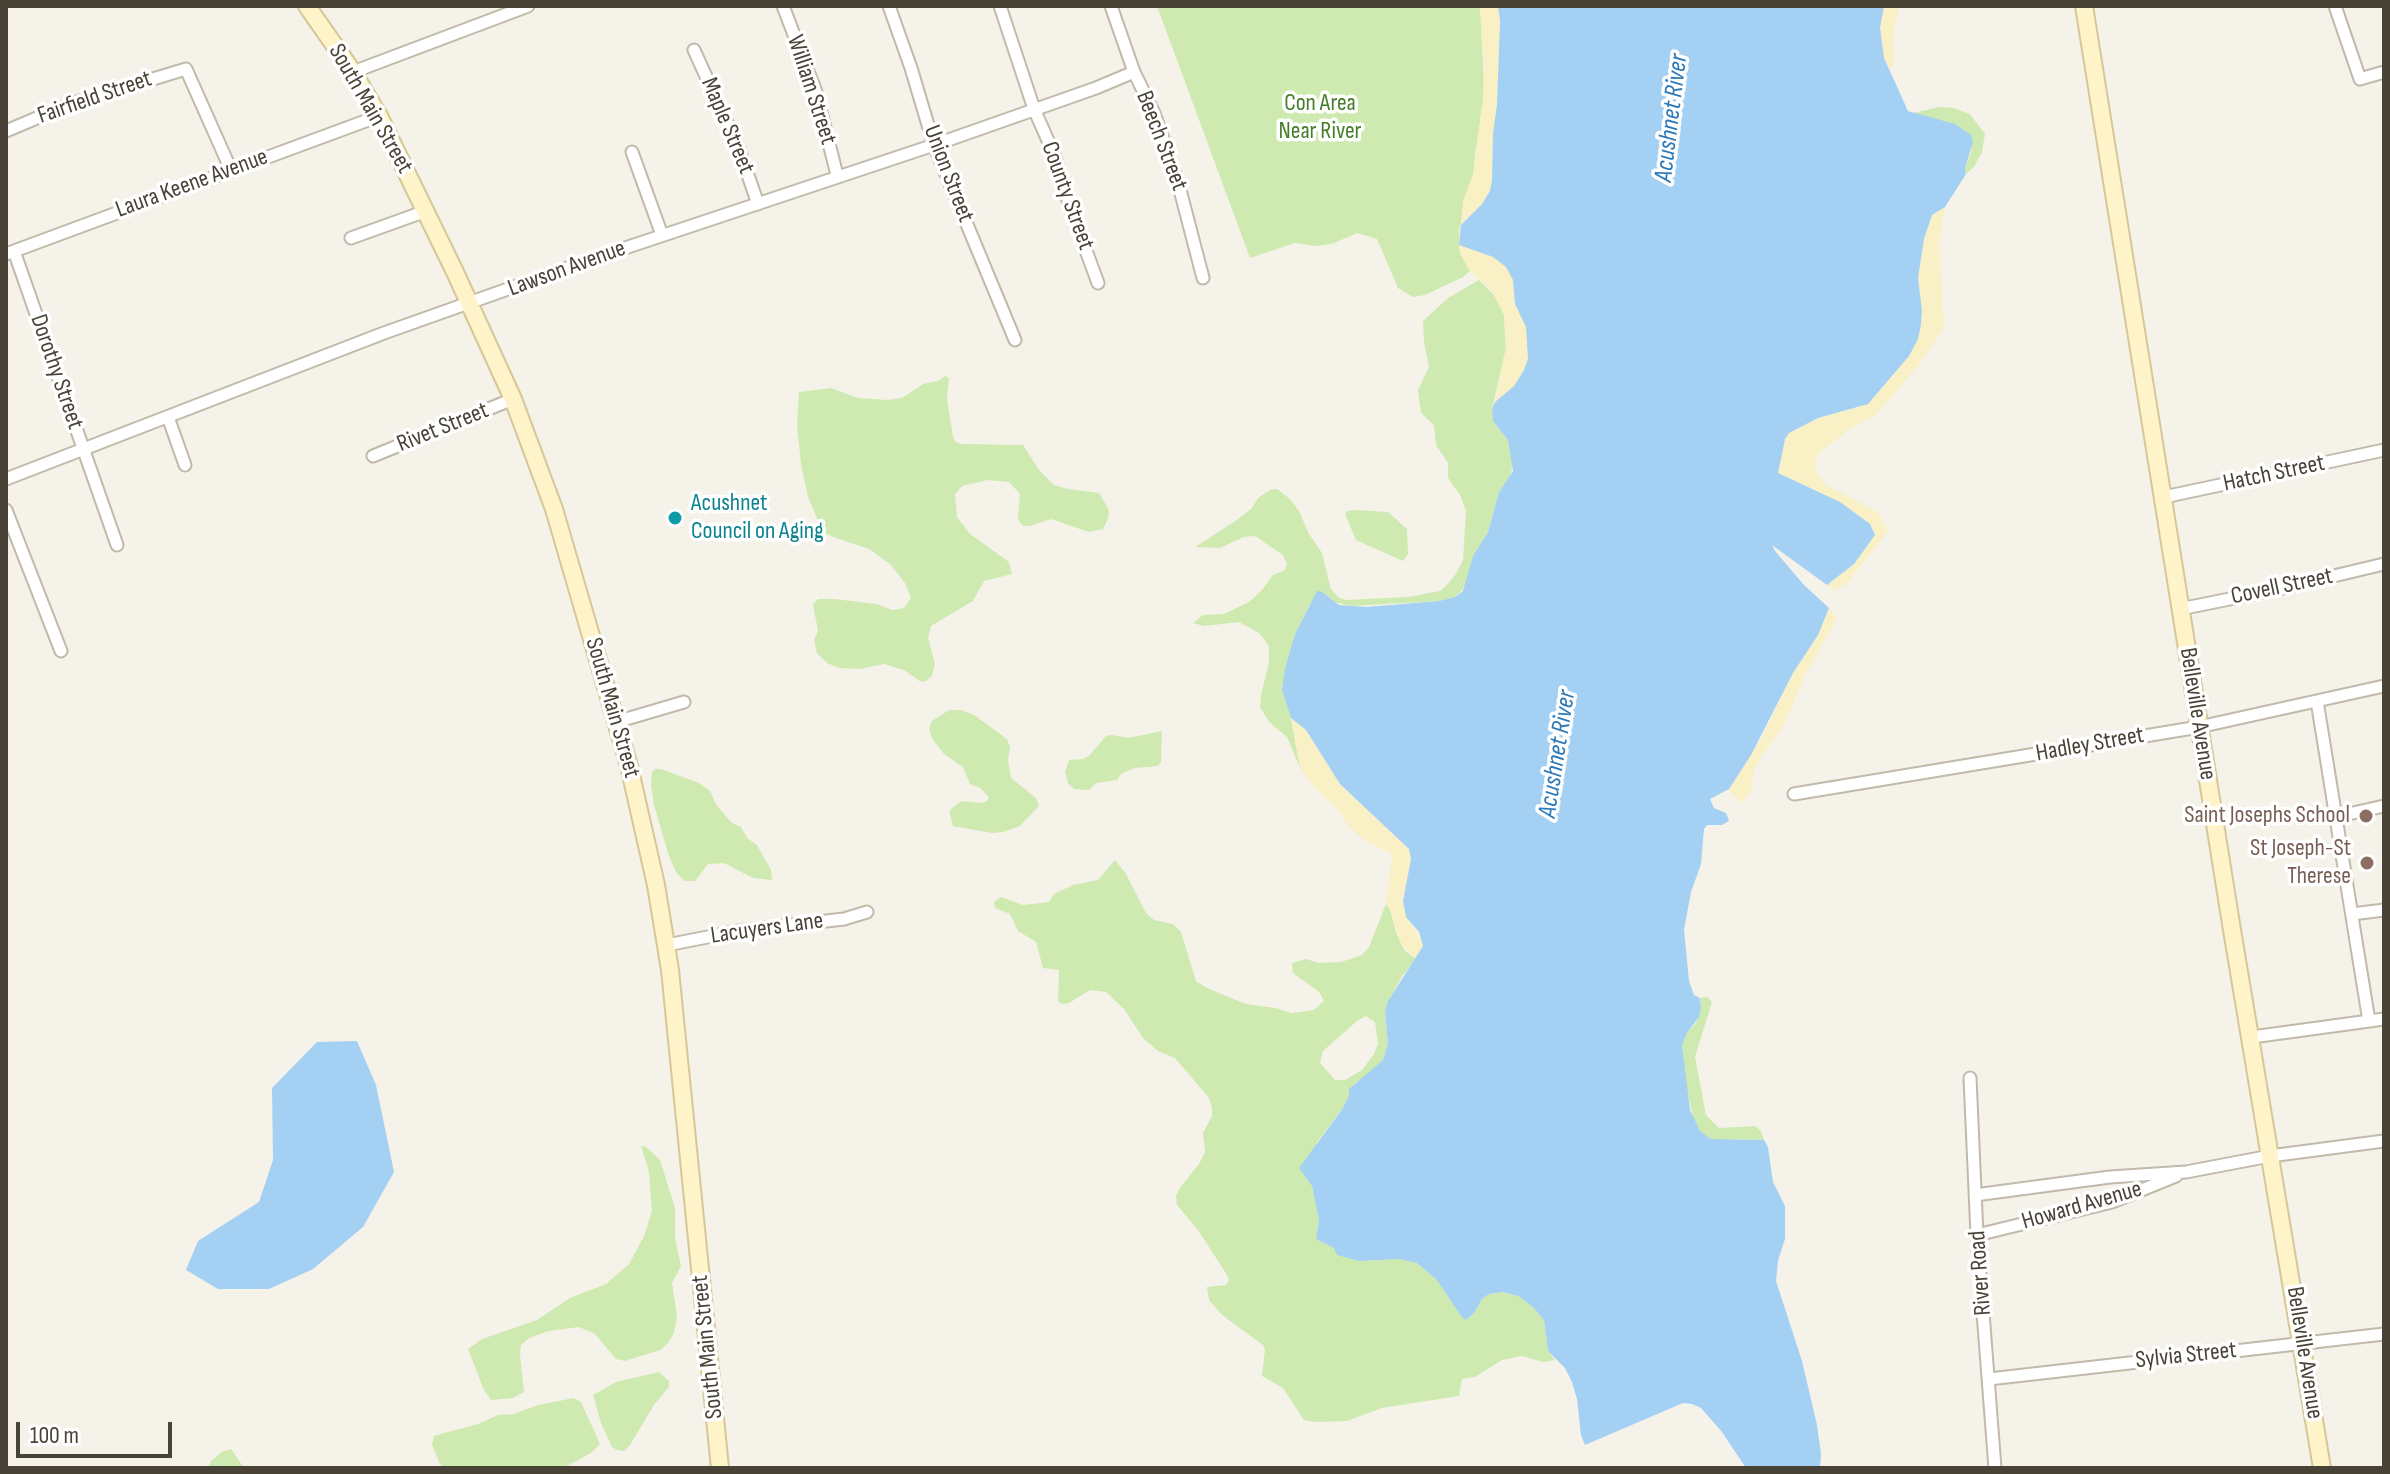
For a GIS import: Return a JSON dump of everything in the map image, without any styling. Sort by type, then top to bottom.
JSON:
[{"type":"main road","name":"South Main Street","points":[[307,6],[379,116],[513,399],[551,498],[616,722],[640,811],[667,945],[720,1468]]},
{"type":"main road","name":"Belleville Avenue","points":[[2084,6],[2322,1468]]},
{"type":"street","points":[[353,72],[528,6]]},
{"type":"street","name":"William Street","points":[[783,6],[816,92],[837,175]]},
{"type":"street","name":"Union Street","points":[[889,6],[934,145],[1015,340]]},
{"type":"street","name":"County Street","points":[[1000,6],[1098,283]]},
{"type":"street","name":"Beech Street","points":[[1111,6],[1134,72],[1154,113],[1179,186],[1203,278]]},
{"type":"street","points":[[2335,6],[2360,79],[2384,72]]},
{"type":"street","name":"Maple Street","points":[[694,50],[739,149],[758,204]]},
{"type":"street","name":"Fairfield Street","points":[[6,131],[70,104],[186,69],[231,170]]},
{"type":"street","name":"Lawson Avenue","points":[[6,479],[384,333],[837,175],[934,145],[1134,72]]},
{"type":"street","name":"Laura Keene Avenue","points":[[10,253],[379,116]]},
{"type":"street","points":[[632,152],[662,235]]},
{"type":"street","points":[[351,238],[426,211]]},
{"type":"street","name":"Dorothy Street","points":[[10,253],[117,545]]},
{"type":"street","name":"Rivet Street","points":[[373,456],[513,399]]},
{"type":"street","points":[[168,417],[185,465]]},
{"type":"street","name":"Hatch Street","points":[[2164,497],[2384,450]]},
{"type":"street","points":[[6,510],[61,651]]},
{"type":"street","name":"Covell Street","points":[[2180,609],[2384,564]]},
{"type":"street","name":"Hadley Street","points":[[1794,794],[2199,727],[2384,686]]},
{"type":"street","points":[[2317,701],[2369,1021]]},
{"type":"street","points":[[616,722],[684,702]]},
{"type":"street","points":[[2335,817],[2384,806]]},
{"type":"street","points":[[2352,914],[2384,910]]},
{"type":"street","name":"Lacuyers Lane","points":[[667,945],[774,925],[844,919],[867,912]]},
{"type":"street","points":[[2252,1037],[2384,1019]]},
{"type":"street","name":"River Road","points":[[1970,1078],[1977,1235],[1995,1468]]},
{"type":"street","name":"Howard Avenue","points":[[1975,1195],[2110,1177],[2186,1172],[2270,1156],[2384,1141]]},
{"type":"street","name":"Howard Avenue","points":[[1977,1235],[2112,1202],[2186,1172]]},
{"type":"street","name":"Sylvia Street","points":[[1989,1379],[2384,1334]]},
{"type":"green space","name":"Con Area Near River","points":[[1157,6],[1480,6],[1485,105],[1475,153],[1474,181],[1471,182],[1459,231],[1460,253],[1470,271],[1425,295],[1413,297],[1398,288],[1377,239],[1357,233],[1332,244],[1315,246],[1295,243],[1250,258]]},
{"type":"green space","points":[[1938,107],[1954,108],[1970,114],[1985,134],[1982,152],[1966,174],[1965,168],[1972,150],[1914,113]]},
{"type":"green space","points":[[1479,280],[1495,296],[1504,315],[1506,348],[1492,409],[1493,421],[1508,440],[1513,459],[1511,475],[1499,492],[1488,532],[1473,556],[1466,586],[1455,597],[1439,601],[1351,606],[1330,601],[1322,592],[1310,604],[1295,634],[1282,689],[1300,768],[1287,737],[1269,722],[1260,707],[1269,662],[1269,647],[1265,640],[1239,622],[1204,626],[1193,623],[1203,615],[1224,614],[1249,602],[1273,575],[1285,570],[1287,564],[1283,555],[1255,536],[1244,537],[1220,548],[1195,547],[1237,520],[1252,508],[1258,498],[1277,489],[1299,511],[1322,553],[1331,589],[1339,598],[1408,597],[1440,591],[1446,586],[1463,560],[1466,511],[1448,478],[1448,463],[1436,445],[1434,425],[1421,413],[1418,390],[1429,367],[1423,321],[1448,298]]},
{"type":"green space","points":[[945,376],[949,378],[947,399],[956,442],[1023,445],[1039,470],[1054,485],[1099,493],[1109,510],[1108,519],[1103,529],[1089,532],[1051,519],[1023,526],[1018,519],[1020,494],[1009,482],[987,480],[962,486],[955,494],[957,517],[970,534],[1009,562],[1012,574],[984,581],[973,601],[931,626],[928,638],[935,664],[932,676],[926,681],[921,682],[904,670],[884,664],[860,669],[839,668],[827,663],[817,653],[814,640],[818,631],[813,604],[818,599],[876,604],[893,610],[904,608],[911,598],[905,583],[890,564],[869,549],[826,534],[821,528],[808,497],[801,464],[797,425],[799,392],[831,388],[858,398],[887,400],[902,398],[923,384]]},
{"type":"green space","points":[[1356,510],[1388,512],[1407,529],[1408,554],[1403,561],[1356,540],[1345,514]]},
{"type":"green space","points":[[949,710],[974,715],[1007,739],[1011,778],[1036,798],[1039,806],[1020,826],[992,833],[953,826],[949,811],[961,801],[981,803],[989,797],[970,784],[963,767],[944,754],[932,738],[929,728],[932,721]]},
{"type":"green space","points":[[1162,731],[1161,762],[1158,766],[1134,768],[1121,774],[1117,780],[1096,783],[1089,790],[1074,789],[1068,783],[1065,772],[1069,760],[1089,756],[1106,736],[1128,738]]},
{"type":"green space","points":[[655,769],[699,783],[710,791],[717,806],[757,845],[771,870],[772,880],[753,878],[724,863],[708,864],[695,881],[684,881],[669,856],[654,805],[651,785]]},
{"type":"green space","points":[[1115,860],[1126,874],[1146,913],[1154,920],[1173,924],[1181,932],[1196,981],[1246,1004],[1292,1013],[1314,1010],[1324,1001],[1319,992],[1293,973],[1292,963],[1306,959],[1319,963],[1341,962],[1362,955],[1369,947],[1386,904],[1405,951],[1416,959],[1402,976],[1385,1011],[1388,1044],[1383,1060],[1355,1083],[1343,1108],[1317,1142],[1306,1175],[1312,1186],[1318,1229],[1334,1248],[1359,1261],[1399,1259],[1417,1263],[1438,1280],[1461,1316],[1474,1313],[1489,1294],[1503,1292],[1518,1296],[1544,1320],[1548,1351],[1555,1360],[1544,1362],[1522,1356],[1502,1360],[1475,1377],[1462,1379],[1459,1396],[1382,1408],[1347,1421],[1304,1420],[1283,1388],[1262,1376],[1265,1349],[1222,1315],[1209,1300],[1207,1287],[1226,1285],[1229,1280],[1198,1230],[1177,1205],[1179,1189],[1205,1152],[1203,1133],[1212,1116],[1209,1098],[1175,1058],[1158,1051],[1143,1038],[1124,1009],[1106,992],[1090,990],[1069,1003],[1058,1001],[1059,970],[1043,968],[1036,942],[1018,931],[1010,914],[995,908],[994,902],[1001,897],[1023,905],[1049,902],[1054,894],[1073,885],[1098,880]],"holes":[[[1366,1016],[1375,1022],[1378,1044],[1374,1054],[1362,1070],[1345,1080],[1335,1080],[1320,1063],[1323,1051],[1357,1021]]]},
{"type":"green space","points":[[1707,997],[1712,1002],[1695,1057],[1706,1115],[1719,1128],[1755,1126],[1764,1140],[1711,1139],[1700,1131],[1694,1121],[1686,1086],[1682,1045],[1696,1023],[1701,1008],[1700,998]]},
{"type":"green space","points":[[641,1146],[660,1160],[675,1208],[675,1238],[681,1266],[672,1283],[677,1316],[674,1333],[660,1350],[625,1361],[616,1359],[595,1334],[579,1327],[549,1331],[529,1338],[521,1345],[520,1355],[524,1392],[513,1398],[491,1400],[468,1349],[482,1339],[537,1320],[570,1298],[606,1284],[629,1264],[644,1236],[652,1211],[649,1172]]},
{"type":"green space","points":[[659,1372],[669,1381],[669,1387],[654,1405],[630,1445],[624,1451],[617,1450],[612,1447],[601,1423],[593,1395],[616,1382]]},
{"type":"green space","points":[[574,1398],[581,1402],[600,1444],[591,1453],[563,1468],[445,1468],[432,1445],[434,1436],[498,1415],[514,1414],[538,1405]]},
{"type":"green space","points":[[231,1449],[244,1468],[208,1468],[211,1461]]},
{"type":"sand","points":[[1480,6],[1498,6],[1500,21],[1492,180],[1482,204],[1461,225],[1463,201],[1473,174],[1483,97]]},
{"type":"sand","points":[[1884,6],[1896,6],[1898,13],[1893,37],[1894,65],[1891,69],[1884,58],[1880,28]]},
{"type":"sand","points":[[1945,207],[1939,241],[1944,328],[1921,362],[1876,415],[1850,429],[1817,455],[1815,469],[1825,484],[1879,513],[1888,532],[1847,583],[1834,591],[1827,585],[1843,573],[1870,524],[1840,502],[1778,473],[1779,457],[1788,433],[1818,418],[1859,407],[1874,398],[1909,355],[1921,324],[1918,278],[1924,239],[1932,215]]},
{"type":"sand","points":[[1459,245],[1493,257],[1506,267],[1513,280],[1515,304],[1526,327],[1528,359],[1524,370],[1514,386],[1495,402],[1506,348],[1504,315],[1491,290],[1470,271]]},
{"type":"sand","points":[[1829,608],[1837,618],[1804,677],[1784,725],[1753,773],[1752,790],[1741,803],[1729,789],[1762,737],[1793,673],[1818,635]]},
{"type":"sand","points":[[1291,718],[1306,730],[1340,784],[1409,849],[1411,859],[1403,901],[1406,917],[1422,940],[1423,946],[1416,959],[1401,944],[1386,904],[1392,860],[1390,853],[1366,841],[1348,826],[1341,813],[1300,768]]},
{"type":"water","name":"Acushnet River","points":[[1498,6],[1884,6],[1880,28],[1884,58],[1908,111],[1955,124],[1971,135],[1973,142],[1966,174],[1945,207],[1932,215],[1924,239],[1918,278],[1921,324],[1918,339],[1909,356],[1868,404],[1818,418],[1789,433],[1785,439],[1778,473],[1840,502],[1870,524],[1875,535],[1854,564],[1827,585],[1772,545],[1804,585],[1829,608],[1818,635],[1793,673],[1751,755],[1729,789],[1710,799],[1714,808],[1726,813],[1729,821],[1722,825],[1707,825],[1704,829],[1701,864],[1691,892],[1684,930],[1689,981],[1694,995],[1700,998],[1701,1008],[1682,1045],[1690,1110],[1700,1131],[1711,1139],[1764,1140],[1768,1147],[1773,1182],[1785,1206],[1785,1239],[1778,1260],[1776,1281],[1802,1361],[1817,1425],[1820,1468],[1746,1468],[1701,1408],[1683,1403],[1585,1445],[1572,1382],[1565,1368],[1548,1351],[1544,1320],[1533,1307],[1518,1296],[1503,1292],[1489,1294],[1466,1320],[1437,1280],[1417,1263],[1399,1259],[1359,1261],[1337,1255],[1334,1248],[1316,1239],[1319,1221],[1312,1186],[1299,1168],[1343,1108],[1349,1089],[1383,1060],[1388,1044],[1385,1011],[1388,1001],[1423,946],[1419,932],[1406,917],[1403,901],[1411,859],[1409,849],[1340,784],[1306,730],[1291,718],[1282,690],[1285,669],[1295,634],[1317,591],[1339,605],[1366,607],[1439,601],[1455,597],[1463,591],[1473,556],[1488,532],[1499,492],[1513,471],[1508,440],[1493,421],[1492,409],[1495,402],[1514,386],[1524,370],[1528,359],[1526,327],[1515,304],[1513,280],[1506,267],[1493,257],[1459,245],[1461,225],[1482,204],[1492,180],[1500,21]]},
{"type":"water","points":[[357,1041],[376,1085],[394,1172],[363,1227],[313,1269],[269,1289],[218,1289],[186,1270],[198,1241],[259,1202],[273,1160],[272,1088],[317,1042]]},
{"type":"place","name":"Acushnet Council on Aging","points":[[675,518]]},
{"type":"place","name":"Saint Josephs School","points":[[2366,816]]},
{"type":"place","name":"St Joseph-St Therese","points":[[2367,863]]}]
